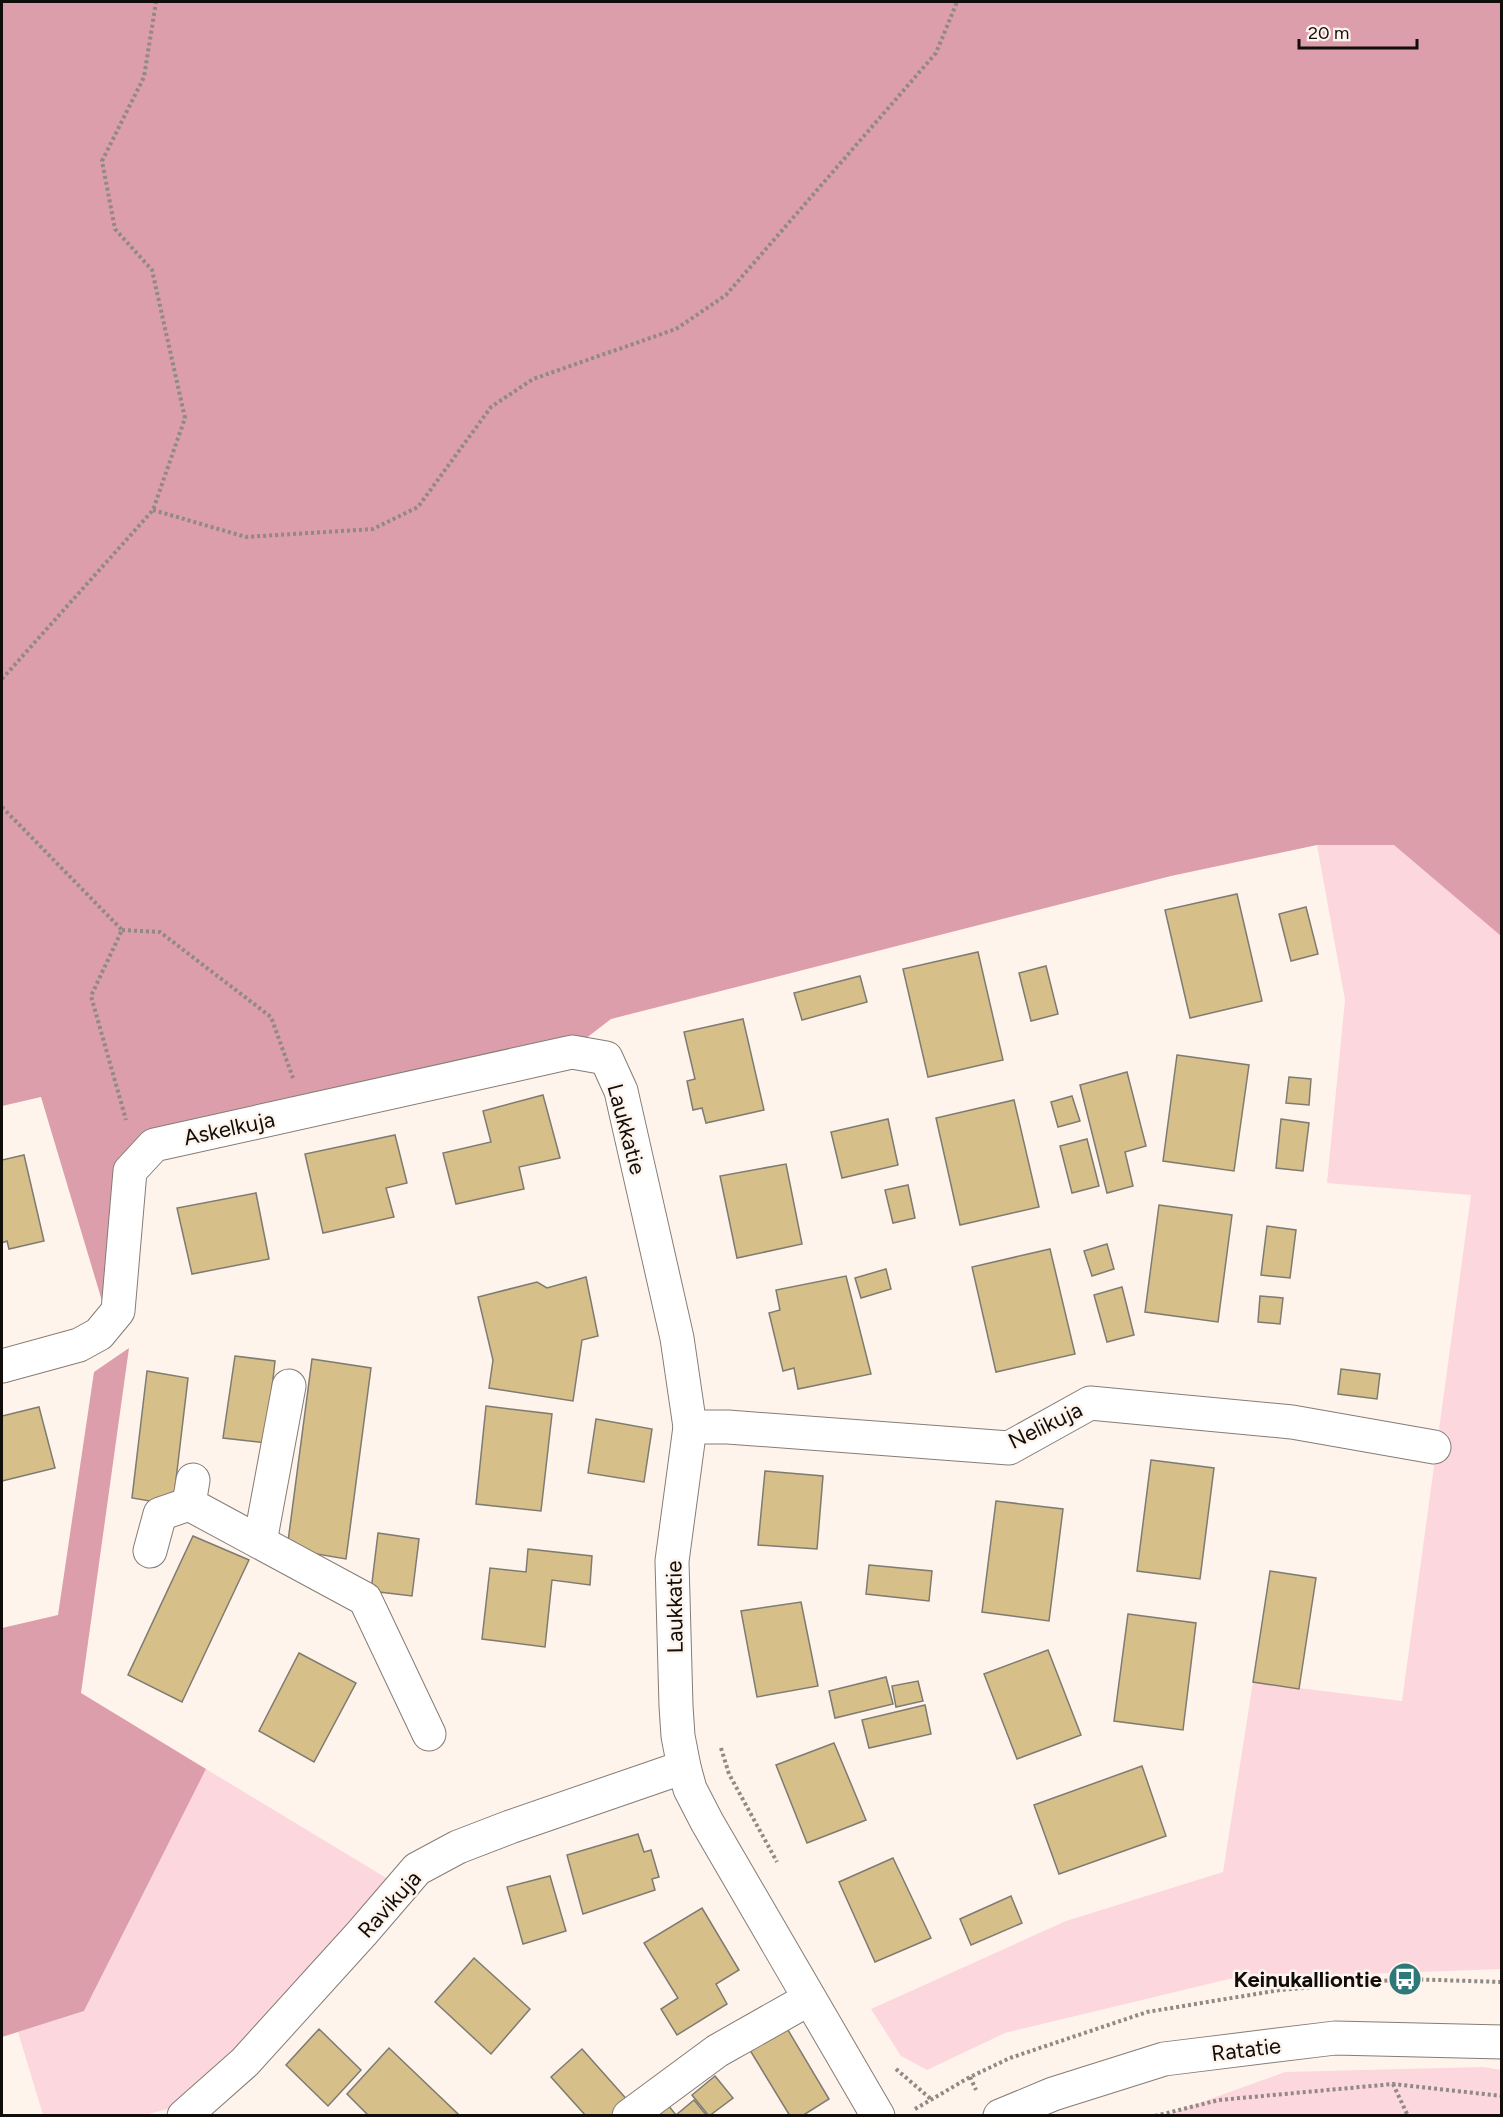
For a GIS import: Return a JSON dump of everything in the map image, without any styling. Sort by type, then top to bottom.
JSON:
[{"type":"street","name":"Askelkuja","points":[[2,1366],[79,1345],[99,1334],[118,1311],[130,1171],[154,1145],[572,1052],[606,1058]]},
{"type":"street","name":"Laukkatie","points":[[606,1058],[621,1091],[677,1338],[690,1427],[672,1561],[675,1706],[684,1767],[690,1789],[703,1814],[878,2115]]},
{"type":"street","points":[[260,1542],[289,1386]]},
{"type":"street","name":"Nelikuja","points":[[690,1427],[728,1427],[1010,1448],[1090,1403],[1292,1422],[1434,1447]]},
{"type":"street","points":[[150,1551],[160,1514],[191,1492],[260,1542],[366,1599],[429,1734]]},
{"type":"street","name":"Ravikuja","points":[[184,2115],[245,2062],[417,1869],[458,1848],[510,1827],[684,1767]]},
{"type":"street","points":[[629,2115],[717,2050],[809,1999]]},
{"type":"street","name":"Ratatie","points":[[999,2115],[1053,2094],[1164,2059],[1335,2038],[1502,2042]]},
{"type":"path","points":[[2,679],[153,510],[185,417],[152,270],[115,229],[102,161],[144,77],[156,2]]},
{"type":"path","points":[[153,510],[246,537],[373,529],[418,507],[491,407],[533,379],[676,329],[726,295],[936,53],[957,2]]},
{"type":"path","points":[[2,807],[122,930],[160,932],[271,1017],[305,1111]]},
{"type":"path","points":[[122,930],[91,996],[138,1163]]},
{"type":"path","points":[[719,1744],[729,1773],[779,1867]]},
{"type":"path","points":[[891,2065],[932,2100]]},
{"type":"path","points":[[1155,2115],[1219,2100],[1393,2084],[1502,2096]]},
{"type":"path","points":[[1393,2084],[1408,2115]]},
{"type":"shaded area","points":[[2,2],[1501,2],[1501,936],[1394,845],[1317,845],[1171,876],[611,1019],[572,1049],[131,1148],[118,1296],[102,1301],[41,1097],[2,1106]]},
{"type":"shaded area","points":[[1317,845],[1394,845],[1501,936],[1501,1969],[1229,1979],[1005,2033],[927,2070],[901,2056],[871,2009],[1066,1921],[1223,1872],[1253,1682],[1402,1701],[1471,1195],[1327,1183],[1345,1000]]},
{"type":"shaded area","points":[[129,1348],[81,1693],[206,1769],[84,2011],[2,2037],[2,1628],[58,1615],[94,1372]]},
{"type":"shaded area","points":[[206,1769],[388,1879],[236,2053],[171,2108],[141,2116],[43,2115],[18,2032],[84,2011]]},
{"type":"shaded area","points":[[1483,2067],[1501,2070],[1501,2115],[1166,2115],[1285,2072]]},
{"type":"building","points":[[1237,894],[1262,1001],[1190,1018],[1165,910]]},
{"type":"building","points":[[1306,907],[1318,954],[1291,961],[1279,914]]},
{"type":"building","points":[[978,952],[1003,1060],[928,1077],[903,969]]},
{"type":"building","points":[[1046,966],[1058,1014],[1031,1021],[1019,973]]},
{"type":"building","points":[[860,976],[867,1002],[802,1020],[794,993]]},
{"type":"building","points":[[743,1019],[764,1110],[706,1123],[702,1108],[693,1110],[687,1081],[695,1079],[684,1032]]},
{"type":"building","points":[[1177,1055],[1249,1065],[1234,1171],[1163,1161]]},
{"type":"building","points":[[1127,1072],[1146,1146],[1125,1152],[1133,1186],[1107,1193],[1080,1085]]},
{"type":"building","points":[[1289,1077],[1311,1079],[1309,1105],[1286,1103]]},
{"type":"building","points":[[543,1095],[560,1158],[519,1167],[524,1189],[456,1204],[443,1153],[491,1142],[483,1111]]},
{"type":"building","points":[[1072,1096],[1080,1121],[1058,1127],[1051,1102]]},
{"type":"building","points":[[1014,1100],[1039,1207],[960,1225],[936,1118]]},
{"type":"building","points":[[888,1119],[898,1165],[842,1178],[831,1132]]},
{"type":"building","points":[[1281,1119],[1309,1123],[1303,1171],[1276,1168]]},
{"type":"building","points":[[395,1135],[407,1183],[386,1188],[394,1217],[323,1233],[305,1154]]},
{"type":"building","points":[[1087,1139],[1099,1186],[1072,1193],[1060,1146]]},
{"type":"building","points":[[24,1155],[44,1241],[9,1249],[7,1241],[2,1243],[2,1160]]},
{"type":"building","points":[[786,1164],[802,1244],[737,1258],[720,1176]]},
{"type":"building","points":[[908,1185],[915,1218],[893,1223],[885,1190]]},
{"type":"building","points":[[256,1193],[269,1259],[192,1274],[177,1208]]},
{"type":"building","points":[[1159,1205],[1232,1215],[1218,1322],[1145,1312]]},
{"type":"building","points":[[1267,1226],[1296,1230],[1290,1278],[1261,1275]]},
{"type":"building","points":[[1107,1244],[1114,1269],[1092,1276],[1084,1251]]},
{"type":"building","points":[[1050,1249],[1075,1354],[996,1372],[972,1267]]},
{"type":"building","points":[[886,1269],[891,1289],[861,1298],[855,1278]]},
{"type":"building","points":[[846,1276],[871,1374],[798,1389],[794,1368],[783,1371],[769,1313],[780,1310],[776,1290]]},
{"type":"building","points":[[586,1277],[598,1336],[582,1340],[573,1401],[489,1388],[493,1360],[478,1297],[537,1282],[547,1288]]},
{"type":"building","points":[[1122,1287],[1134,1335],[1107,1342],[1094,1295]]},
{"type":"building","points":[[1260,1296],[1283,1298],[1280,1324],[1258,1322]]},
{"type":"building","points":[[235,1356],[275,1361],[266,1443],[223,1438]]},
{"type":"building","points":[[312,1359],[371,1368],[346,1559],[287,1549]]},
{"type":"building","points":[[1341,1369],[1380,1374],[1377,1399],[1338,1394]]},
{"type":"building","points":[[147,1371],[188,1378],[173,1505],[132,1498]]},
{"type":"building","points":[[486,1406],[552,1414],[541,1511],[476,1504]]},
{"type":"building","points":[[39,1407],[55,1468],[2,1481],[2,1416]]},
{"type":"building","points":[[596,1419],[652,1429],[644,1482],[588,1473]]},
{"type":"building","points":[[1151,1460],[1214,1468],[1200,1579],[1137,1571]]},
{"type":"building","points":[[765,1471],[823,1476],[817,1549],[758,1545]]},
{"type":"building","points":[[996,1501],[1063,1509],[1049,1621],[982,1612]]},
{"type":"building","points":[[378,1533],[419,1539],[412,1596],[371,1591]]},
{"type":"building","points":[[193,1536],[249,1560],[182,1702],[128,1675]]},
{"type":"building","points":[[528,1549],[592,1556],[590,1585],[552,1580],[545,1647],[482,1639],[490,1568],[526,1572]]},
{"type":"building","points":[[869,1565],[932,1571],[929,1601],[866,1594]]},
{"type":"building","points":[[1270,1571],[1316,1578],[1299,1689],[1253,1682]]},
{"type":"building","points":[[801,1602],[818,1686],[757,1697],[741,1611]]},
{"type":"building","points":[[1128,1614],[1196,1623],[1183,1730],[1114,1721]]},
{"type":"building","points":[[1048,1650],[1081,1735],[1017,1759],[984,1674]]},
{"type":"building","points":[[299,1653],[356,1683],[314,1762],[259,1731]]},
{"type":"building","points":[[886,1677],[893,1704],[835,1718],[829,1691]]},
{"type":"building","points":[[918,1681],[923,1701],[896,1707],[892,1686]]},
{"type":"building","points":[[925,1705],[931,1734],[869,1748],[862,1720]]},
{"type":"building","points":[[834,1743],[866,1820],[807,1843],[776,1765]]},
{"type":"building","points":[[1142,1766],[1166,1836],[1059,1874],[1034,1805]]},
{"type":"building","points":[[638,1834],[644,1852],[651,1850],[659,1877],[652,1879],[655,1890],[583,1914],[567,1855]]},
{"type":"building","points":[[893,1858],[931,1938],[875,1962],[839,1882]]},
{"type":"building","points":[[550,1876],[566,1931],[523,1944],[507,1887]]},
{"type":"building","points":[[1011,1896],[1022,1923],[971,1945],[960,1919]]},
{"type":"building","points":[[702,1908],[739,1970],[716,1984],[727,2004],[677,2035],[661,2009],[678,1998],[644,1943]]},
{"type":"building","points":[[474,1958],[530,2009],[491,2054],[435,2002]]},
{"type":"building","points":[[782,2020],[829,2099],[802,2116],[790,2116],[745,2042]]},
{"type":"building","points":[[319,2029],[361,2070],[328,2106],[286,2065]]},
{"type":"building","points":[[389,2048],[458,2114],[457,2116],[369,2116],[347,2094]]},
{"type":"building","points":[[582,2049],[630,2103],[617,2116],[586,2116],[551,2077]]},
{"type":"building","points":[[715,2076],[733,2098],[709,2116],[692,2095]]},
{"type":"building","points":[[694,2100],[707,2116],[655,2116],[668,2105],[676,2115]]},
{"type":"place","name":"Keinukalliontie","points":[[1405,1979]]}]
